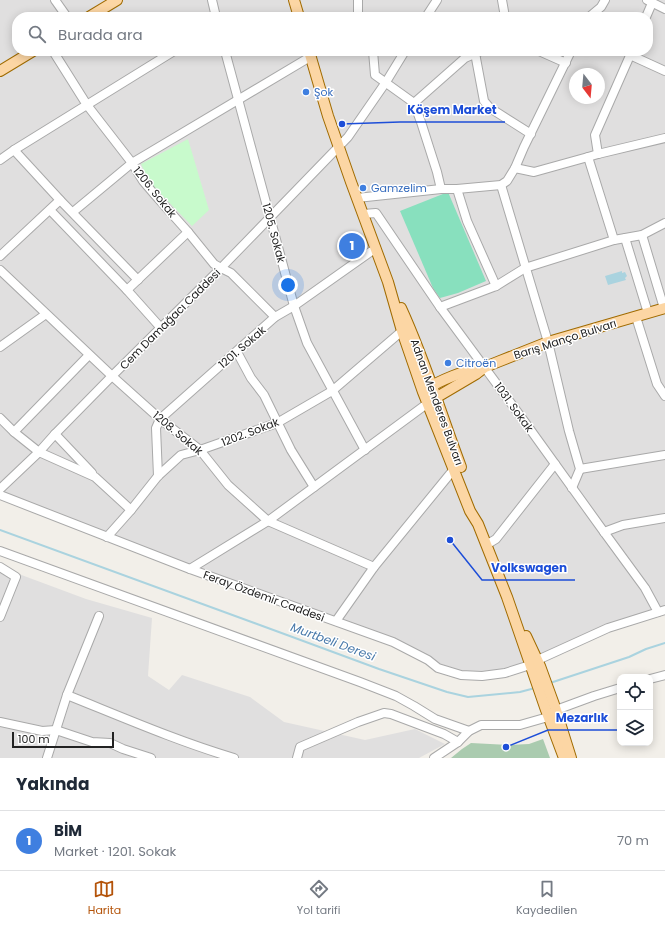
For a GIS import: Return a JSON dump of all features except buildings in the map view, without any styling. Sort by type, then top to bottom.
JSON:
[{"type":"main road","points":[[97,12],[117,0]]},
{"type":"main road","points":[[294,0],[298,12]]},
{"type":"main road","points":[[0,71],[25,56]]},
{"type":"main road","name":"Adnan Menderes Bulvarı","points":[[311,56],[338,148],[388,282],[402,331],[424,392],[432,400],[476,509],[478,524]]},
{"type":"main road","name":"Adnan Menderes Bulvarı","points":[[388,282],[410,327],[432,385],[432,400],[454,469],[470,511],[478,524],[506,597],[535,665],[551,711],[564,758]]},
{"type":"main road","name":"Barış Manço Bulvarı","points":[[432,400],[485,367],[548,342],[664,308]]},
{"type":"main road","points":[[424,392],[432,385],[473,369],[485,367]]},
{"type":"main road","name":"Adnan Menderes Bulvarı","points":[[551,711],[571,758]]},
{"type":"street","points":[[55,0],[63,12]]},
{"type":"street","points":[[212,0],[215,12]]},
{"type":"street","points":[[358,0],[358,12]]},
{"type":"street","points":[[429,12],[437,0]]},
{"type":"street","points":[[502,0],[504,12]]},
{"type":"street","points":[[595,12],[601,7],[605,0]]},
{"type":"street","points":[[647,12],[650,1],[665,9]]},
{"type":"street","name":"1206. Sokak","points":[[55,56],[87,105],[132,163],[143,181],[214,264],[231,273],[275,317]]},
{"type":"street","points":[[2,156],[166,56]]},
{"type":"street","name":"1205. Sokak","points":[[225,56],[239,100],[294,306],[307,343],[365,450]]},
{"type":"street","points":[[73,212],[132,163],[239,100],[307,56]]},
{"type":"street","points":[[373,56],[376,75],[414,103],[433,158],[441,189]]},
{"type":"street","name":"Cem Damağacı Caddesi","points":[[0,489],[39,452],[112,376],[221,268],[338,148],[348,137],[402,56]]},
{"type":"street","points":[[414,103],[465,58],[469,56]]},
{"type":"street","points":[[478,56],[484,101],[490,108],[531,134]]},
{"type":"street","points":[[551,56],[566,62]]},
{"type":"street","points":[[357,198],[441,189],[501,185],[507,180],[515,168],[569,56]]},
{"type":"street","points":[[598,154],[595,135],[630,56]]},
{"type":"street","points":[[637,56],[665,71]]},
{"type":"street","points":[[515,168],[534,172],[598,154],[665,138]]},
{"type":"street","points":[[14,150],[60,200],[138,280]]},
{"type":"street","points":[[588,157],[614,240]]},
{"type":"street","points":[[501,185],[548,342],[568,430],[580,469],[572,488]]},
{"type":"street","points":[[457,189],[468,221],[496,286]]},
{"type":"street","points":[[0,256],[60,200]]},
{"type":"street","points":[[50,210],[127,290],[161,328]]},
{"type":"street","name":"1031. Sokak","points":[[363,214],[376,213],[440,307],[662,611]]},
{"type":"street","points":[[440,307],[496,286],[525,268],[614,240],[642,235],[665,223]]},
{"type":"street","points":[[127,290],[188,232]]},
{"type":"street","points":[[642,235],[664,308]]},
{"type":"street","points":[[625,238],[648,313]]},
{"type":"street","name":"1201. Sokak","points":[[160,418],[275,317],[294,306],[376,248]]},
{"type":"street","name":"1208. Sokak","points":[[0,270],[112,376],[160,418],[200,450],[228,484],[268,521],[374,567]]},
{"type":"street","points":[[0,347],[46,314]]},
{"type":"street","points":[[636,317],[665,396]]},
{"type":"street","name":"1202. Sokak","points":[[107,537],[158,476],[181,455],[200,450],[277,423],[332,391],[402,331]]},
{"type":"street","points":[[236,352],[251,378],[264,395],[291,450],[314,487]]},
{"type":"street","points":[[14,432],[89,355]]},
{"type":"street","points":[[190,569],[268,521],[432,400]]},
{"type":"street","points":[[0,418],[14,432],[39,452],[95,476]]},
{"type":"street","points":[[158,476],[156,428],[160,418]]},
{"type":"street","points":[[55,434],[95,476],[131,510]]},
{"type":"street","points":[[580,469],[665,455]]},
{"type":"street","points":[[486,545],[496,539],[555,464]]},
{"type":"street","points":[[336,621],[374,567],[454,469]]},
{"type":"street","name":"Feray Özdemir Caddesi","points":[[0,496],[190,569],[394,642],[428,660],[438,668],[461,675],[482,676],[505,673],[535,665],[608,628],[662,611]]},
{"type":"street","points":[[604,532],[623,525],[665,518]]},
{"type":"street","points":[[0,551],[360,682],[396,696],[435,719],[469,731]]},
{"type":"street","points":[[0,567],[16,577],[0,617]]},
{"type":"street","points":[[47,758],[67,695],[99,616]]},
{"type":"street","points":[[653,678],[665,675]]},
{"type":"street","points":[[434,758],[458,742],[469,731],[481,726],[520,726],[551,711],[617,689]]},
{"type":"street","points":[[67,695],[158,731],[234,758]]},
{"type":"street","points":[[297,758],[300,747],[358,722],[384,713],[392,714],[444,734],[458,742]]},
{"type":"street","points":[[0,722],[42,731],[56,730],[92,742],[110,743],[151,758]]},
{"type":"shaded area","points":[[0,0],[665,0],[665,610],[608,628],[519,664],[503,669],[461,675],[393,642],[0,495]]},
{"type":"shaded area","points":[[0,567],[86,599],[152,618],[148,676],[169,690],[182,675],[250,697],[284,722],[365,740],[415,729],[445,744],[419,758],[0,758]]},
{"type":"green space","points":[[188,139],[209,210],[192,226],[150,183],[141,164]]},
{"type":"green space","points":[[448,192],[486,281],[458,293],[440,298],[433,288],[400,211]]},
{"type":"green space","points":[[543,739],[550,758],[451,758],[471,743],[509,745],[529,744]]},
{"type":"water","points":[[622,271],[622,273],[625,272],[627,276],[625,278],[626,280],[608,285],[605,276]]},
{"type":"waterway","name":"Murtbeli Deresi","points":[[0,530],[379,669],[447,692],[468,697],[520,692],[535,688]]},
{"type":"waterway","name":"Murtbeli Deresi","points":[[550,683],[629,657],[646,649],[665,643]]},
{"type":"place","name":"Şok","points":[[306,92]]},
{"type":"place","name":"Köşem Market","points":[[342,124]]},
{"type":"place","name":"Gamzelim","points":[[363,188]]},
{"type":"place","name":"BİM","points":[[352,246]]},
{"type":"place","name":"Citroën","points":[[448,363]]},
{"type":"place","name":"Volkswagen","points":[[450,540]]},
{"type":"place","name":"Mezarlık","points":[[506,747]]}]
